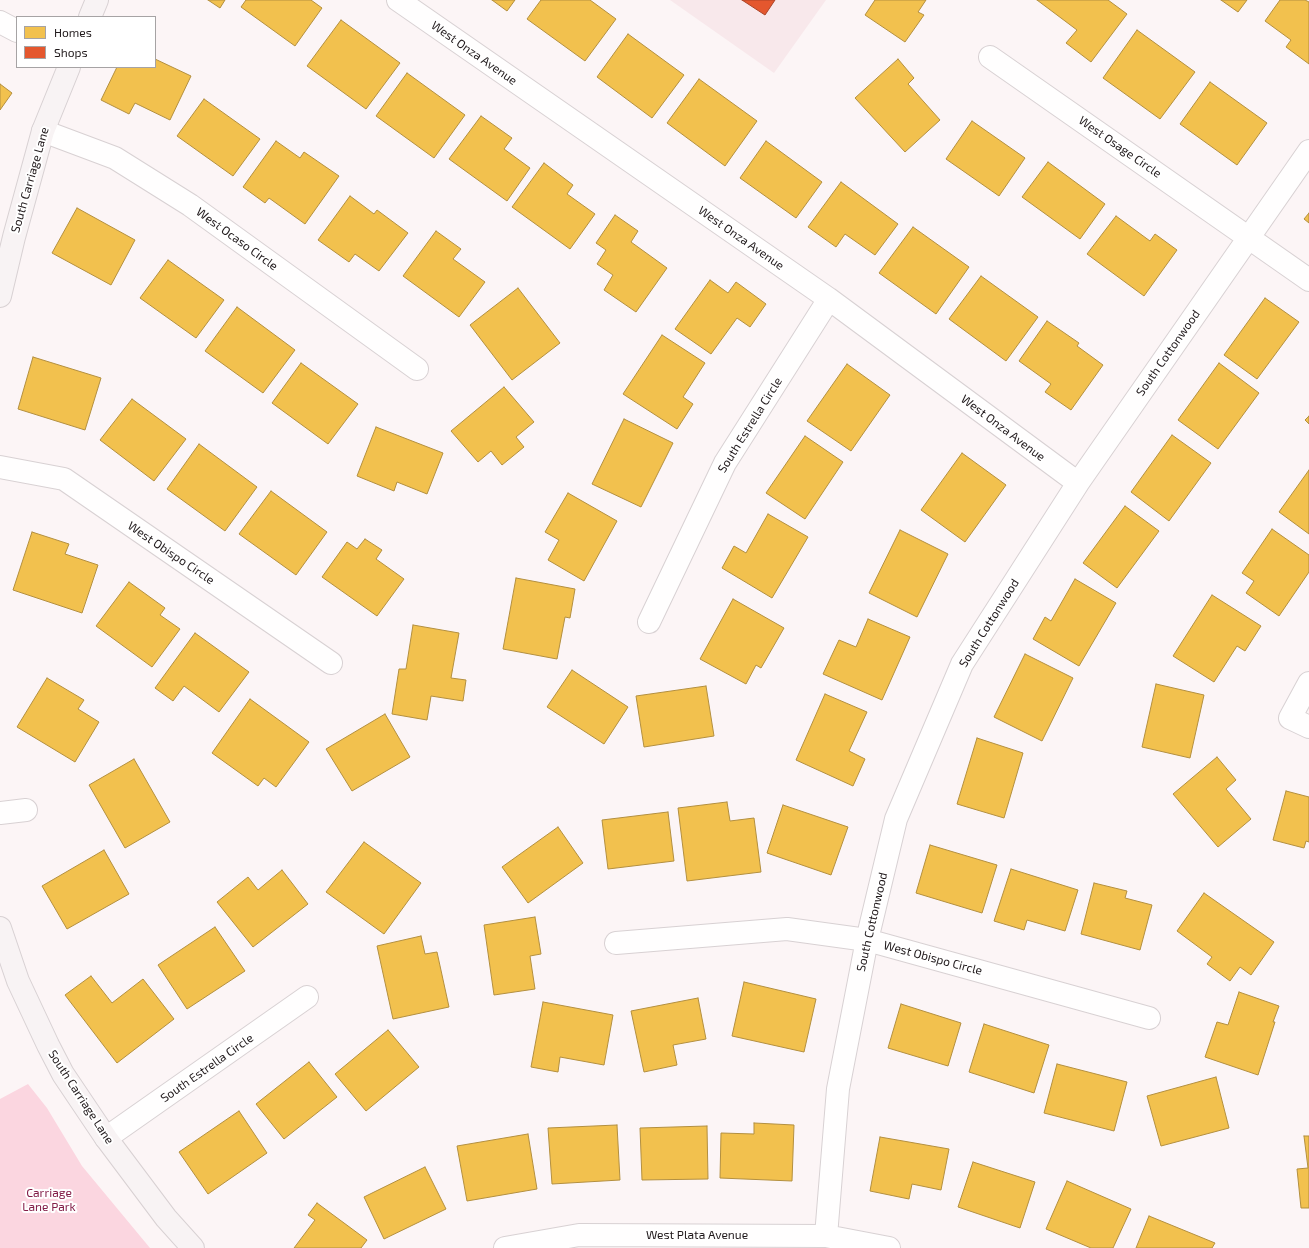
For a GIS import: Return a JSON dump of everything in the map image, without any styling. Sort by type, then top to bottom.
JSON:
[{"type":"street","points":[[90,16],[97,0]]},
{"type":"street","name":"West Onza Avenue","points":[[398,0],[829,299],[1078,483]]},
{"type":"street","points":[[0,22],[16,30]]},
{"type":"street","name":"West Osage Circle","points":[[990,57],[1309,280]]},
{"type":"street","name":"South Carriage Lane","points":[[0,296],[14,237],[44,131],[69,68]]},
{"type":"street","name":"West Ocaso Circle","points":[[44,131],[115,158],[190,205],[417,370]]},
{"type":"street","name":"South Cottonwood","points":[[826,1236],[838,1089],[867,940],[896,819],[962,664],[1078,483],[1309,151]]},
{"type":"street","name":"South Estrella Circle","points":[[649,622],[725,462],[829,299]]},
{"type":"street","name":"West Obispo Circle","points":[[0,467],[64,479],[331,663]]},
{"type":"street","points":[[1309,683],[1290,718],[1309,727]]},
{"type":"street","points":[[0,813],[26,810]]},
{"type":"street","name":"West Obispo Circle","points":[[616,943],[787,929],[867,940],[1149,1018]]},
{"type":"street","name":"South Carriage Lane","points":[[2,940],[18,981],[63,1074],[106,1138],[166,1218],[193,1248]]},
{"type":"street","name":"South Estrella Circle","points":[[106,1138],[307,997]]},
{"type":"street","name":"West Plata Avenue","points":[[504,1248],[579,1235],[826,1236],[889,1248]]},
{"type":"shaded area","points":[[670,0],[826,0],[774,73]]},
{"type":"green space","name":"Carriage Lane Park","points":[[28,1084],[47,1108],[82,1166],[150,1248],[0,1248],[0,1099]]},
{"type":"building: Homes","points":[[208,0],[225,0],[220,8]]},
{"type":"building: Homes","points":[[246,0],[311,0],[322,8],[295,46],[241,7]]},
{"type":"building: Homes","points":[[492,0],[515,0],[507,11]]},
{"type":"building: Homes","points":[[541,0],[590,0],[616,19],[585,61],[527,19]]},
{"type":"building: Homes","points":[[875,0],[926,0],[918,12],[924,15],[905,42],[865,15]]},
{"type":"building: Homes","points":[[1037,0],[1108,0],[1127,14],[1091,62],[1066,43],[1077,30]]},
{"type":"building: Homes","points":[[1221,0],[1247,0],[1238,12]]},
{"type":"building: Homes","points":[[1280,0],[1305,0],[1309,2],[1309,64],[1286,47],[1291,40],[1265,21]]},
{"type":"building: Homes","points":[[341,20],[400,63],[366,109],[307,66]]},
{"type":"building: Homes","points":[[1137,30],[1195,72],[1160,119],[1103,78]]},
{"type":"building: Homes","points":[[628,34],[684,75],[652,118],[597,77]]},
{"type":"building: Homes","points":[[156,59],[191,76],[170,120],[135,103],[129,114],[101,100],[117,68],[156,68]]},
{"type":"building: Homes","points":[[898,59],[914,78],[908,84],[940,120],[905,152],[855,98]]},
{"type":"building: Homes","points":[[407,73],[465,115],[434,158],[376,116]]},
{"type":"building: Homes","points":[[699,79],[757,121],[725,166],[667,123]]},
{"type":"building: Homes","points":[[1210,82],[1267,123],[1237,165],[1180,124]]},
{"type":"building: Homes","points":[[0,84],[12,93],[0,110]]},
{"type":"building: Homes","points":[[204,99],[260,139],[233,176],[177,136]]},
{"type":"building: Homes","points":[[481,116],[512,138],[504,149],[530,168],[507,201],[449,159]]},
{"type":"building: Homes","points":[[972,121],[1025,158],[999,196],[946,159]]},
{"type":"building: Homes","points":[[276,141],[300,158],[304,152],[339,176],[305,224],[269,198],[265,203],[243,187]]},
{"type":"building: Homes","points":[[766,141],[822,182],[796,218],[740,178]]},
{"type":"building: Homes","points":[[1048,162],[1105,204],[1080,239],[1022,197]]},
{"type":"building: Homes","points":[[544,163],[573,185],[567,194],[595,214],[570,249],[512,207]]},
{"type":"building: Homes","points":[[841,182],[898,224],[875,255],[845,234],[836,247],[808,227]]},
{"type":"building: Homes","points":[[350,196],[374,214],[377,210],[408,233],[379,271],[355,254],[349,262],[318,240]]},
{"type":"building: Homes","points":[[77,208],[135,240],[111,285],[52,253]]},
{"type":"building: Homes","points":[[1309,213],[1309,223],[1304,219]]},
{"type":"building: Homes","points":[[615,215],[638,231],[631,242],[667,268],[636,312],[604,290],[613,275],[597,264],[606,250],[596,243]]},
{"type":"building: Homes","points":[[1116,216],[1150,241],[1155,234],[1177,250],[1144,296],[1087,254]]},
{"type":"building: Homes","points":[[913,227],[969,267],[936,314],[879,273]]},
{"type":"building: Homes","points":[[436,231],[461,249],[453,259],[485,282],[459,317],[403,276]]},
{"type":"building: Homes","points":[[168,260],[224,300],[196,338],[140,298]]},
{"type":"building: Homes","points":[[981,276],[1038,317],[1006,361],[949,319]]},
{"type":"building: Homes","points":[[710,280],[728,293],[736,282],[766,304],[750,327],[737,318],[711,354],[675,329]]},
{"type":"building: Homes","points":[[518,288],[560,343],[512,380],[470,325]]},
{"type":"building: Homes","points":[[1265,298],[1299,322],[1257,379],[1224,355]]},
{"type":"building: Homes","points":[[237,307],[295,350],[263,393],[205,351]]},
{"type":"building: Homes","points":[[1047,321],[1079,343],[1077,346],[1103,365],[1071,410],[1045,392],[1051,384],[1019,361]]},
{"type":"building: Homes","points":[[662,335],[705,363],[683,397],[693,404],[677,429],[623,394]]},
{"type":"building: Homes","points":[[33,357],[101,378],[85,430],[18,409]]},
{"type":"building: Homes","points":[[301,363],[358,404],[328,444],[272,403]]},
{"type":"building: Homes","points":[[1219,363],[1259,393],[1218,449],[1178,420]]},
{"type":"building: Homes","points":[[847,364],[890,395],[851,451],[807,421]]},
{"type":"building: Homes","points":[[504,387],[534,422],[516,437],[524,447],[502,465],[491,451],[478,462],[451,431]]},
{"type":"building: Homes","points":[[132,399],[186,439],[154,481],[100,440]]},
{"type":"building: Homes","points":[[1309,416],[1309,424],[1305,420]]},
{"type":"building: Homes","points":[[624,419],[673,443],[641,507],[592,484]]},
{"type":"building: Homes","points":[[376,427],[443,453],[427,494],[397,482],[394,491],[357,476]]},
{"type":"building: Homes","points":[[1172,435],[1211,463],[1169,521],[1131,492]]},
{"type":"building: Homes","points":[[805,436],[843,462],[805,519],[766,493]]},
{"type":"building: Homes","points":[[199,444],[257,487],[225,531],[167,489]]},
{"type":"building: Homes","points":[[962,453],[1006,485],[965,542],[921,510]]},
{"type":"building: Homes","points":[[1309,470],[1309,534],[1279,512]]},
{"type":"building: Homes","points":[[271,491],[327,532],[296,575],[239,534]]},
{"type":"building: Homes","points":[[568,493],[617,521],[584,581],[548,560],[559,540],[545,532]]},
{"type":"building: Homes","points":[[1125,506],[1159,531],[1117,588],[1083,563]]},
{"type":"building: Homes","points":[[768,514],[808,537],[772,598],[722,568],[734,546],[746,553]]},
{"type":"building: Homes","points":[[1272,529],[1309,555],[1309,572],[1279,616],[1246,593],[1254,581],[1242,573]]},
{"type":"building: Homes","points":[[900,530],[948,554],[917,617],[869,593]]},
{"type":"building: Homes","points":[[32,532],[69,544],[65,554],[98,565],[82,613],[13,590]]},
{"type":"building: Homes","points":[[365,539],[382,550],[376,559],[404,579],[377,616],[322,577],[347,542],[357,549]]},
{"type":"building: Homes","points":[[516,578],[575,589],[570,618],[565,617],[557,659],[503,649]]},
{"type":"building: Homes","points":[[1075,579],[1116,603],[1079,666],[1033,639],[1045,617],[1051,621]]},
{"type":"building: Homes","points":[[129,582],[165,608],[160,615],[180,629],[152,667],[96,626]]},
{"type":"building: Homes","points":[[1212,595],[1261,626],[1245,651],[1237,646],[1214,682],[1173,656]]},
{"type":"building: Homes","points":[[733,599],[784,628],[761,668],[756,665],[746,684],[700,659]]},
{"type":"building: Homes","points":[[868,619],[910,637],[882,700],[823,674],[839,640],[856,647]]},
{"type":"building: Homes","points":[[413,625],[459,633],[451,678],[466,680],[463,701],[431,696],[427,720],[392,714],[399,669],[406,669]]},
{"type":"building: Homes","points":[[195,633],[249,672],[219,712],[184,686],[173,701],[155,688]]},
{"type":"building: Homes","points":[[1025,654],[1073,678],[1042,741],[994,717]]},
{"type":"building: Homes","points":[[572,670],[628,707],[604,744],[547,707]]},
{"type":"building: Homes","points":[[47,678],[84,700],[78,709],[99,722],[75,762],[17,727]]},
{"type":"building: Homes","points":[[1156,684],[1204,695],[1190,758],[1142,747]]},
{"type":"building: Homes","points":[[706,686],[714,736],[644,747],[636,696]]},
{"type":"building: Homes","points":[[825,694],[867,712],[849,751],[865,759],[853,786],[796,760]]},
{"type":"building: Homes","points":[[250,699],[309,742],[276,787],[264,778],[258,786],[212,753]]},
{"type":"building: Homes","points":[[385,714],[410,757],[352,791],[326,749]]},
{"type":"building: Homes","points":[[977,738],[1023,753],[1004,818],[957,804]]},
{"type":"building: Homes","points":[[1217,757],[1236,780],[1226,789],[1251,819],[1218,847],[1173,794]]},
{"type":"building: Homes","points":[[134,759],[170,822],[125,848],[89,785]]},
{"type":"building: Homes","points":[[1286,791],[1309,797],[1309,842],[1306,841],[1304,848],[1273,840]]},
{"type":"building: Homes","points":[[727,802],[730,821],[754,818],[761,872],[687,881],[678,808]]},
{"type":"building: Homes","points":[[783,805],[848,827],[831,875],[767,853]]},
{"type":"building: Homes","points":[[668,812],[674,861],[608,869],[602,820]]},
{"type":"building: Homes","points":[[558,827],[583,863],[528,903],[502,867]]},
{"type":"building: Homes","points":[[364,842],[421,883],[384,934],[326,892]]},
{"type":"building: Homes","points":[[930,845],[997,865],[982,913],[916,893]]},
{"type":"building: Homes","points":[[104,850],[129,894],[67,929],[42,886]]},
{"type":"building: Homes","points":[[1011,869],[1078,890],[1065,931],[1027,920],[1024,930],[994,921]]},
{"type":"building: Homes","points":[[282,870],[308,904],[253,947],[217,902],[248,877],[258,890]]},
{"type":"building: Homes","points":[[1094,883],[1127,891],[1125,898],[1152,905],[1140,950],[1081,934]]},
{"type":"building: Homes","points":[[1204,893],[1274,942],[1251,975],[1240,967],[1230,981],[1207,964],[1212,957],[1177,931]]},
{"type":"building: Homes","points":[[535,917],[541,954],[530,956],[535,989],[494,995],[484,925]]},
{"type":"building: Homes","points":[[215,927],[245,971],[187,1009],[158,965]]},
{"type":"building: Homes","points":[[421,936],[425,954],[437,952],[449,1007],[393,1019],[377,946]]},
{"type":"building: Homes","points":[[91,976],[112,1003],[143,979],[174,1019],[117,1063],[65,995]]},
{"type":"building: Homes","points":[[744,982],[816,999],[804,1052],[732,1036]]},
{"type":"building: Homes","points":[[1239,992],[1279,1006],[1258,1075],[1205,1057],[1217,1022],[1228,1025]]},
{"type":"building: Homes","points":[[698,998],[706,1039],[673,1045],[677,1065],[644,1072],[631,1011]]},
{"type":"building: Homes","points":[[543,1002],[613,1015],[604,1065],[560,1057],[558,1072],[531,1067]]},
{"type":"building: Homes","points":[[901,1004],[961,1023],[948,1066],[888,1048]]},
{"type":"building: Homes","points":[[984,1024],[1049,1045],[1034,1093],[969,1072]]},
{"type":"building: Homes","points":[[388,1030],[419,1067],[366,1111],[335,1074]]},
{"type":"building: Homes","points":[[309,1062],[337,1097],[284,1139],[256,1104]]},
{"type":"building: Homes","points":[[1057,1064],[1127,1082],[1114,1131],[1044,1113]]},
{"type":"building: Homes","points":[[1216,1077],[1229,1128],[1161,1146],[1147,1096]]},
{"type":"building: Homes","points":[[239,1111],[267,1153],[208,1194],[179,1152]]},
{"type":"building: Homes","points":[[754,1123],[794,1125],[792,1181],[720,1178],[721,1133],[754,1134]]},
{"type":"building: Homes","points":[[617,1125],[620,1180],[552,1184],[548,1128]]},
{"type":"building: Homes","points":[[707,1126],[708,1179],[642,1180],[640,1128]]},
{"type":"building: Homes","points":[[528,1134],[537,1189],[467,1201],[457,1146]]},
{"type":"building: Homes","points":[[1304,1136],[1309,1136],[1309,1208],[1301,1208],[1297,1169],[1308,1168]]},
{"type":"building: Homes","points":[[880,1137],[949,1149],[941,1190],[912,1184],[909,1199],[870,1191]]},
{"type":"building: Homes","points":[[973,1162],[1035,1182],[1020,1228],[958,1207]]},
{"type":"building: Homes","points":[[425,1167],[446,1209],[384,1239],[364,1197]]},
{"type":"building: Homes","points":[[1067,1181],[1131,1209],[1113,1248],[1091,1248],[1046,1229]]},
{"type":"building: Homes","points":[[317,1203],[367,1240],[361,1248],[294,1248],[315,1220],[308,1215]]},
{"type":"building: Homes","points":[[1149,1216],[1215,1243],[1212,1248],[1136,1248]]},
{"type":"building: Shops","points":[[742,0],[775,0],[765,15]]}]
